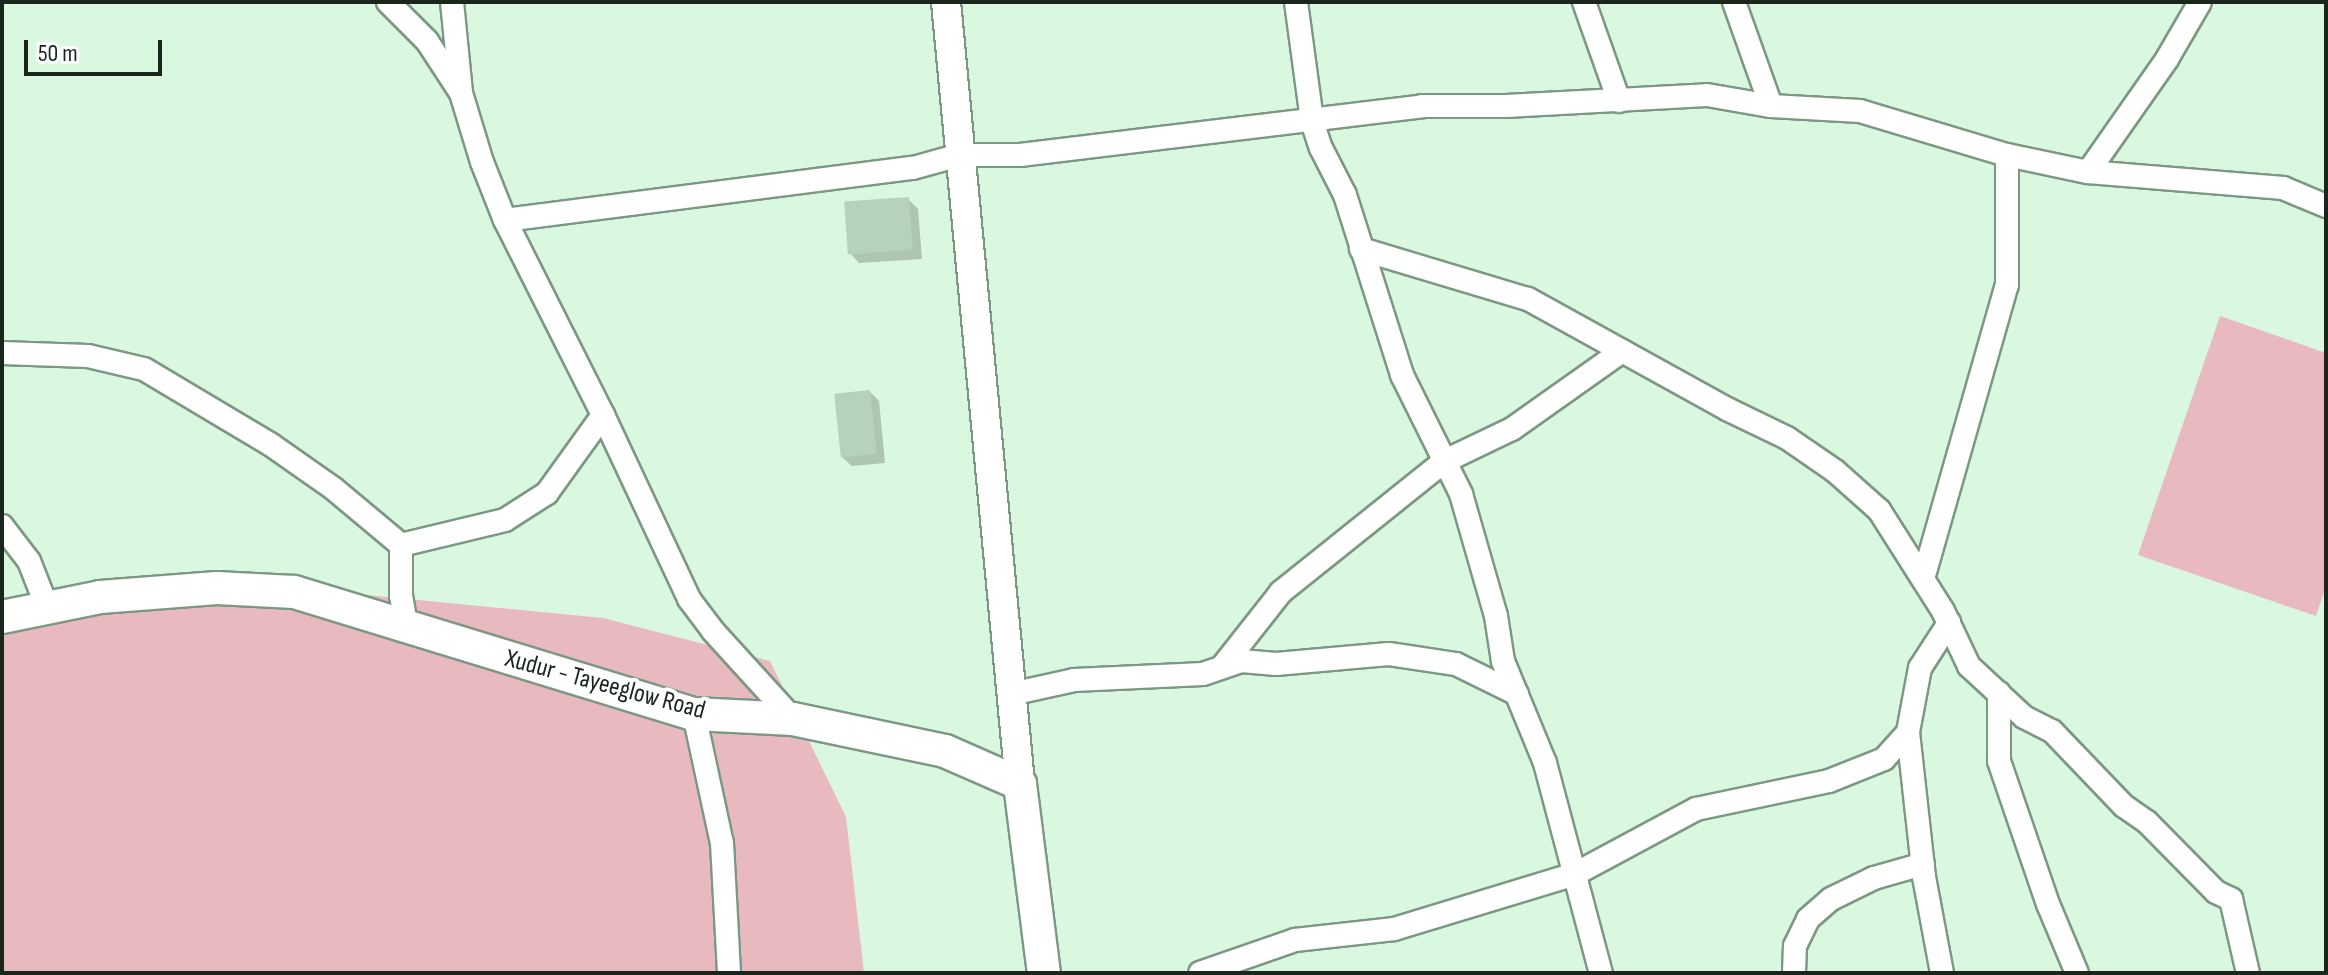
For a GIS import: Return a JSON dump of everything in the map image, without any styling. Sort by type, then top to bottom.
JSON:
[{"type":"main road","name":"Xudur - Tayeeglow Road","points":[[2,617],[100,597],[217,588],[294,592],[694,714],[793,719],[945,751],[1020,784]]},
{"type":"main road","points":[[1020,784],[1044,973]]},
{"type":"street","points":[[388,2],[427,41],[461,93]]},
{"type":"street","points":[[452,2],[461,93],[482,162],[505,220],[603,415],[689,599],[713,631],[793,719]]},
{"type":"street","points":[[946,2],[1020,784]]},
{"type":"street","points":[[1296,2],[1312,121],[1321,148],[1345,195],[1361,249],[1386,314],[1402,375],[1461,494],[1496,616],[1503,661],[1545,763],[1601,973]]},
{"type":"street","points":[[1584,2],[1619,101]]},
{"type":"street","points":[[1734,2],[1771,106]]},
{"type":"street","points":[[2088,172],[2167,59],[2200,2]]},
{"type":"street","points":[[505,220],[913,168],[960,155],[1020,155],[1422,106],[1619,101],[1707,95],[1771,106],[1860,111],[2007,155],[2088,172],[2283,188],[2326,206]]},
{"type":"street","points":[[1923,579],[2007,285],[2007,155]]},
{"type":"street","points":[[1361,249],[1528,299],[1787,438],[1835,471],[1879,510],[1949,623],[1969,666],[2024,717],[2052,731],[2124,806],[2147,822],[2216,892],[2231,899],[2248,973]]},
{"type":"street","points":[[1222,668],[1281,592],[1443,462],[1512,429],[1622,351]]},
{"type":"street","points":[[2,353],[88,356],[144,369],[270,444],[334,489],[401,545]]},
{"type":"street","points":[[401,545],[505,520],[547,493],[603,415]]},
{"type":"street","points":[[2,526],[29,561],[47,607]]},
{"type":"street","points":[[401,545],[401,596],[406,624]]},
{"type":"street","points":[[1942,973],[1923,864],[1908,732],[1920,668],[1949,623]]},
{"type":"street","points":[[1011,694],[1074,680],[1203,674],[1241,661],[1276,664],[1389,654],[1456,664],[1517,694]]},
{"type":"street","points":[[1999,693],[1999,761],[2048,904],[2077,973]]},
{"type":"street","points":[[694,714],[722,843],[729,973]]},
{"type":"street","points":[[1200,973],[1295,940],[1394,929],[1575,874],[1696,809],[1829,781],[1884,759],[1908,732]]},
{"type":"street","points":[[1794,973],[1795,946],[1808,919],[1831,899],[1874,878],[1923,864]]},
{"type":"shaded area","points":[[2220,316],[2326,353],[2326,586],[2316,616],[2138,555]]},
{"type":"shaded area","points":[[265,585],[603,618],[770,661],[846,817],[864,973],[2,973],[2,633]]},
{"type":"building","points":[[909,197],[913,250],[848,254],[844,202]]},
{"type":"building","points":[[870,390],[877,454],[841,457],[834,394]]}]
